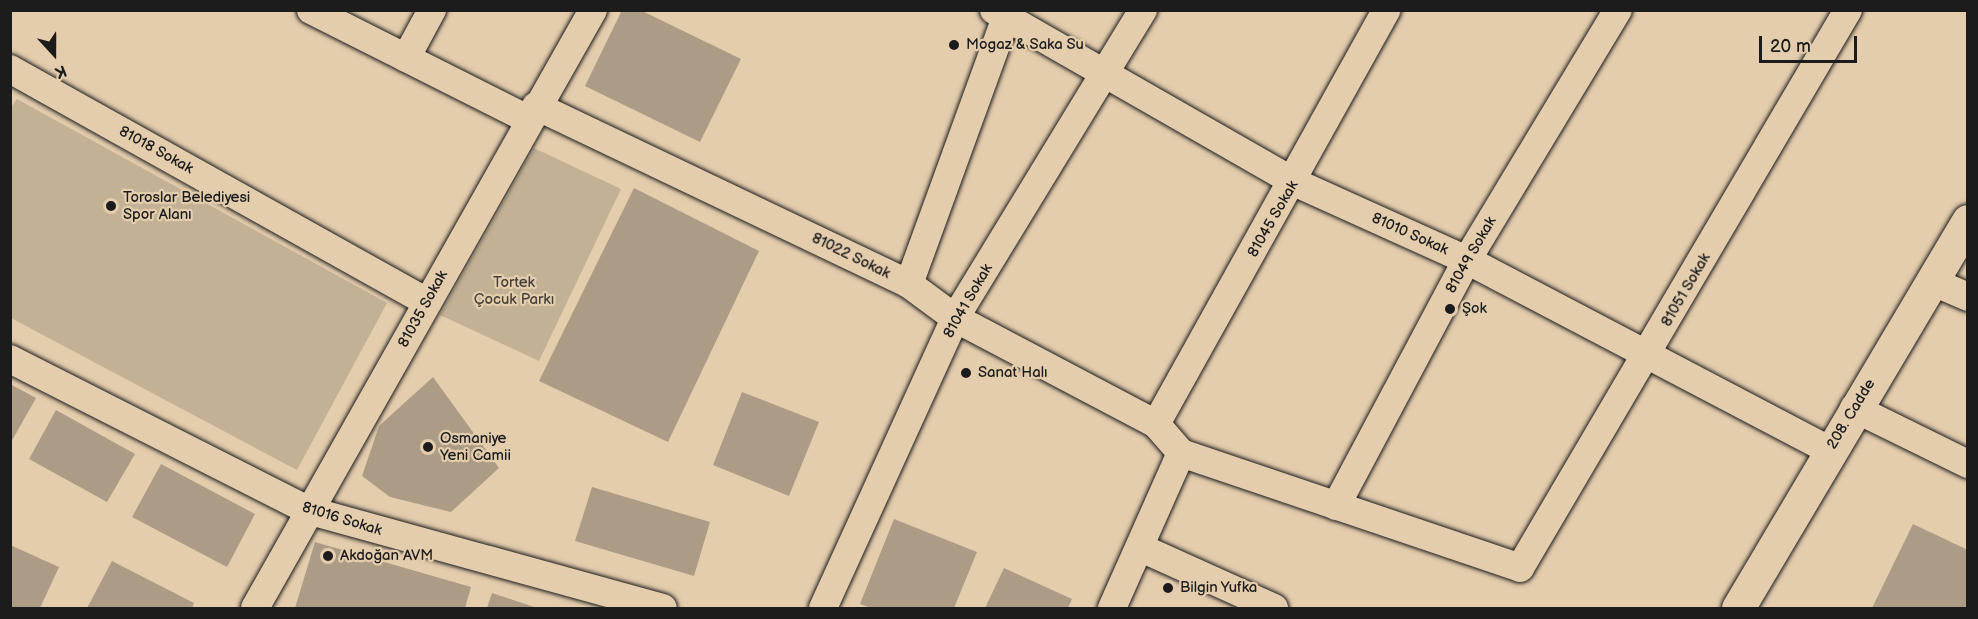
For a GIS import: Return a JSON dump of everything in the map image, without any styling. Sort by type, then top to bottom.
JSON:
[{"type":"street","name":"81022 Sokak","points":[[311,10],[406,58],[909,284],[955,318],[1156,424]]},
{"type":"street","points":[[406,58],[432,10]]},
{"type":"street","name":"81035 Sokak","points":[[255,609],[307,510],[427,302],[532,113],[593,10]]},
{"type":"street","name":"81041 Sokak","points":[[823,609],[955,318],[1109,72],[1143,10]]},
{"type":"street","name":"81045 Sokak","points":[[1156,424],[1294,182],[1386,10]]},
{"type":"street","name":"81049 Sokak","points":[[1336,506],[1467,260],[1618,10]]},
{"type":"street","name":"81051 Sokak","points":[[1336,506],[1520,568],[1647,356],[1848,10]]},
{"type":"street","points":[[909,284],[1000,14]]},
{"type":"street","name":"81010 Sokak","points":[[1000,14],[1109,72],[1294,182],[1467,260],[1829,450]]},
{"type":"street","name":"81018 Sokak","points":[[10,69],[427,302]]},
{"type":"street","name":"208. Cadde","points":[[1738,609],[1829,450],[1968,221]]},
{"type":"street","points":[[1931,281],[1968,297]]},
{"type":"street","name":"81016 Sokak","points":[[10,359],[307,510],[663,609]]},
{"type":"street","points":[[1854,408],[1968,464]]},
{"type":"street","points":[[1156,424],[1181,453],[1336,506]]},
{"type":"street","points":[[1112,609],[1141,548],[1181,453]]},
{"type":"street","points":[[1141,548],[1274,609]]},
{"type":"green space","name":"Toroslar Belediyesi Spor Alanı","points":[[17,99],[387,303],[297,470],[11,318],[10,109]]},
{"type":"green space","name":"Tortek Çocuk Parkı","points":[[534,148],[621,189],[539,361],[440,315]]},
{"type":"building","points":[[622,10],[640,10],[741,59],[700,142],[585,86]]},
{"type":"building","points":[[634,188],[759,251],[668,442],[539,381]]},
{"type":"building","name":"Osmaniye Yeni Camii","points":[[433,377],[499,468],[451,512],[390,497],[362,476],[379,426]]},
{"type":"building","points":[[10,384],[36,398],[10,444]]},
{"type":"building","points":[[742,392],[819,422],[789,496],[713,465]]},
{"type":"building","points":[[56,410],[135,454],[107,502],[29,459]]},
{"type":"building","points":[[161,464],[255,514],[227,567],[132,517]]},
{"type":"building","points":[[592,487],[710,522],[694,576],[575,541]]},
{"type":"building","points":[[894,519],[977,552],[954,608],[871,608],[860,604]]},
{"type":"building","points":[[1913,524],[1968,550],[1968,608],[1872,608]]},
{"type":"building","points":[[315,542],[471,587],[465,608],[295,608]]},
{"type":"building","points":[[10,545],[59,567],[40,608],[10,608]]},
{"type":"building","points":[[112,561],[194,603],[192,608],[87,608]]},
{"type":"building","points":[[1004,568],[1072,599],[1068,608],[985,608]]},
{"type":"building","points":[[492,593],[537,608],[487,608]]},
{"type":"place","name":"Mogaz & Saka Su","points":[[954,45]]},
{"type":"place","name":"Toroslar Belediyesi Spor Alanı","points":[[111,206]]},
{"type":"place","name":"Şok","points":[[1450,309]]},
{"type":"place","name":"Sanat Halı","points":[[966,373]]},
{"type":"place","name":"Osmaniye Yeni Camii","points":[[428,447]]},
{"type":"place","name":"Akdoğan AVM","points":[[328,556]]},
{"type":"place","name":"Bilgin Yufka","points":[[1168,588]]}]
